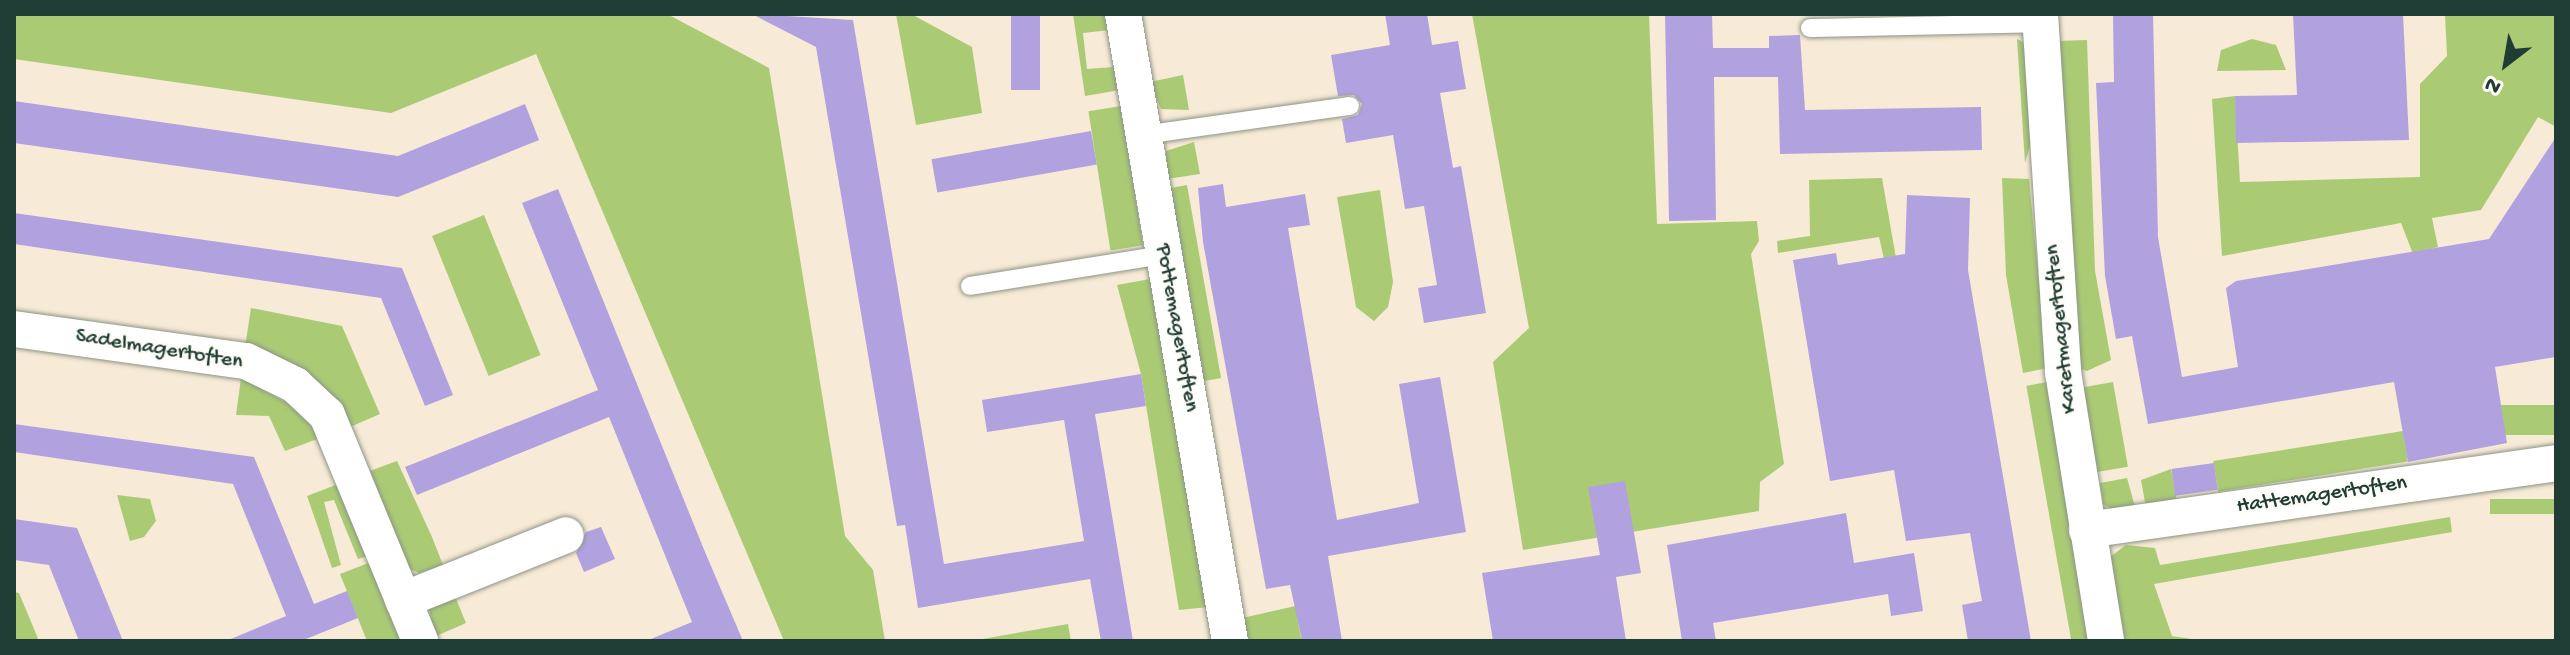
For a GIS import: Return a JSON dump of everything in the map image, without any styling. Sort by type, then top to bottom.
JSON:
[{"type":"street","name":"Pottemagertoften","points":[[1123,14],[1230,641]]},
{"type":"street","name":"Karetmagertoften","points":[[2040,18],[2063,372],[2106,641]]},
{"type":"street","name":"Sadelmagertoften","points":[[14,329],[246,361],[295,385],[327,415],[420,641]]},
{"type":"street","name":"Hattemagertoften","points":[[2087,530],[2556,463]]},
{"type":"street","points":[[403,600],[566,535]]},
{"type":"lane","points":[[1810,28],[2040,18]]},
{"type":"lane","points":[[1143,135],[1350,106]]},
{"type":"lane","points":[[970,286],[1163,255]]},
{"type":"green space","points":[[14,14],[667,14],[769,68],[845,536],[873,570],[885,641],[784,641],[536,54],[391,113],[14,59]]},
{"type":"green space","points":[[896,14],[911,14],[972,47],[982,113],[916,125]]},
{"type":"green space","points":[[1073,14],[1107,14],[1110,30],[1083,33],[1087,69],[1114,67],[1120,90],[1085,96]]},
{"type":"green space","points":[[1472,14],[1649,14],[1657,224],[1757,221],[1759,241],[1751,254],[1784,464],[1760,482],[1759,511],[1523,550],[1493,362],[1529,328]]},
{"type":"green space","points":[[2445,14],[2556,14],[2556,127],[2538,117],[2481,210],[2432,218],[2438,247],[2413,254],[2401,223],[2222,256],[2212,99],[2235,96],[2240,182],[2420,177],[2420,84],[2447,56]]},
{"type":"green space","points":[[2017,39],[2027,44],[2034,132],[2025,163]]},
{"type":"green space","points":[[2252,39],[2276,45],[2286,70],[2217,71],[2221,50]]},
{"type":"green space","points":[[2087,40],[2095,271],[2111,360],[2087,371],[2081,369],[2058,41]]},
{"type":"green space","points":[[1183,75],[1189,110],[1161,109],[1150,82]]},
{"type":"green space","points":[[1121,106],[1143,245],[1110,250],[1088,111]]},
{"type":"green space","points":[[1194,142],[1200,174],[1167,179],[1166,151]]},
{"type":"green space","points":[[1882,178],[1935,482],[1879,237],[1778,253],[1777,241],[1810,236],[1809,180]]},
{"type":"green space","points":[[2002,178],[2029,179],[2047,368],[2023,373],[2006,275]]},
{"type":"green space","points":[[1187,185],[1221,378],[1200,382],[1166,189]]},
{"type":"green space","points":[[1380,190],[1393,282],[1388,307],[1374,321],[1356,307],[1337,197]]},
{"type":"green space","points":[[484,215],[541,355],[489,376],[432,236]]},
{"type":"green space","points":[[1150,279],[1208,607],[1179,610],[1141,374],[1117,285]]},
{"type":"green space","points":[[251,308],[342,326],[380,414],[350,427],[308,375],[245,347]]},
{"type":"green space","points":[[241,378],[297,408],[320,438],[285,451],[269,416],[236,415]]},
{"type":"green space","points":[[2048,382],[2094,641],[2071,641],[2026,386]]},
{"type":"green space","points":[[2113,382],[2128,467],[2097,472],[2082,387]]},
{"type":"green space","points":[[2501,405],[2556,405],[2556,435],[2501,435]]},
{"type":"green space","points":[[2403,431],[2408,462],[2218,492],[2213,461]]},
{"type":"green space","points":[[397,461],[443,565],[419,573],[408,568],[367,472]]},
{"type":"green space","points":[[2171,469],[2177,502],[2146,508],[2141,480]]},
{"type":"green space","points":[[2127,478],[2136,510],[2116,512],[2103,504],[2100,483]]},
{"type":"green space","points":[[338,484],[368,556],[358,559],[334,500],[324,502],[341,565],[332,568],[307,496]]},
{"type":"green space","points":[[117,495],[150,499],[156,521],[144,537],[130,541]]},
{"type":"green space","points":[[2490,499],[2556,499],[2556,514],[2490,514]]},
{"type":"green space","points":[[2450,517],[2452,532],[2154,584],[2172,636],[2205,641],[2125,641],[2110,557],[2126,545],[2155,548],[2160,565]]},
{"type":"green space","points":[[371,562],[402,641],[367,641],[340,574]]},
{"type":"green space","points":[[14,592],[19,593],[39,641],[14,641]]},
{"type":"green space","points":[[454,594],[466,623],[434,637],[429,608]]},
{"type":"green space","points":[[1304,604],[1308,613],[1297,617],[1301,638],[1313,641],[1242,641],[1238,619]]},
{"type":"green space","points":[[1068,624],[1071,641],[971,641]]},
{"type":"building","points":[[752,14],[853,20],[944,564],[1084,541],[1064,420],[987,432],[982,400],[1141,374],[1146,406],[1095,414],[1133,641],[1101,641],[1090,579],[918,608],[905,525],[897,526],[816,47]]},
{"type":"building","points":[[1011,14],[1040,14],[1040,90],[1011,90]]},
{"type":"building","points":[[1385,14],[1427,14],[1432,45],[1458,41],[1466,89],[1440,93],[1453,168],[1461,166],[1486,313],[1424,323],[1418,288],[1437,285],[1424,206],[1405,209],[1393,135],[1346,143],[1342,119],[1358,115],[1362,104],[1354,95],[1338,96],[1331,55],[1390,45]]},
{"type":"building","points":[[1665,14],[1712,14],[1713,48],[1769,48],[1769,36],[1800,35],[1805,110],[1981,107],[1982,150],[1780,154],[1778,77],[1714,77],[1716,220],[1669,221]]},
{"type":"building","points":[[2153,14],[2158,237],[2182,377],[2238,367],[2226,288],[2236,281],[2489,239],[2556,137],[2556,357],[2495,367],[2507,443],[2408,462],[2394,382],[2148,424],[2132,336],[2116,339],[2105,276],[2096,83],[2114,82],[2113,15]]},
{"type":"building","points":[[2293,14],[2403,14],[2409,140],[2236,143],[2235,96],[2297,95]]},
{"type":"building","points":[[14,101],[398,156],[525,104],[539,140],[398,197],[14,143]]},
{"type":"building","points":[[1091,131],[1097,164],[937,193],[931,159]]},
{"type":"building","points":[[1223,184],[1226,207],[1305,194],[1310,225],[1288,228],[1337,520],[1419,503],[1399,384],[1440,377],[1466,532],[1328,556],[1342,641],[1302,641],[1290,585],[1266,589],[1203,242],[1198,188]]},
{"type":"building","points":[[558,189],[743,641],[646,641],[692,622],[609,417],[417,495],[405,467],[598,390],[522,203]]},
{"type":"building","points":[[1907,195],[1970,198],[1968,270],[2031,641],[1968,641],[1962,605],[1982,601],[1970,533],[1906,541],[1894,470],[1830,481],[1793,260],[1836,253],[1838,265],[1905,254]]},
{"type":"building","points":[[14,213],[402,268],[453,395],[425,406],[381,298],[14,244]]},
{"type":"building","points":[[14,424],[254,457],[314,604],[347,591],[358,618],[301,641],[226,641],[286,616],[233,484],[14,452]]},
{"type":"building","points":[[2214,463],[2218,490],[2175,496],[2171,469]]},
{"type":"building","points":[[1625,481],[1641,573],[1616,577],[1626,641],[1493,641],[1482,573],[1600,555],[1588,487]]},
{"type":"building","points":[[1846,513],[1854,563],[1914,553],[1923,611],[1891,616],[1888,594],[1713,623],[1716,641],[1682,641],[1667,545]]},
{"type":"building","points":[[14,519],[77,528],[123,641],[79,641],[49,565],[14,560]]},
{"type":"building","points":[[601,527],[615,559],[584,572],[576,553],[586,532]]}]
